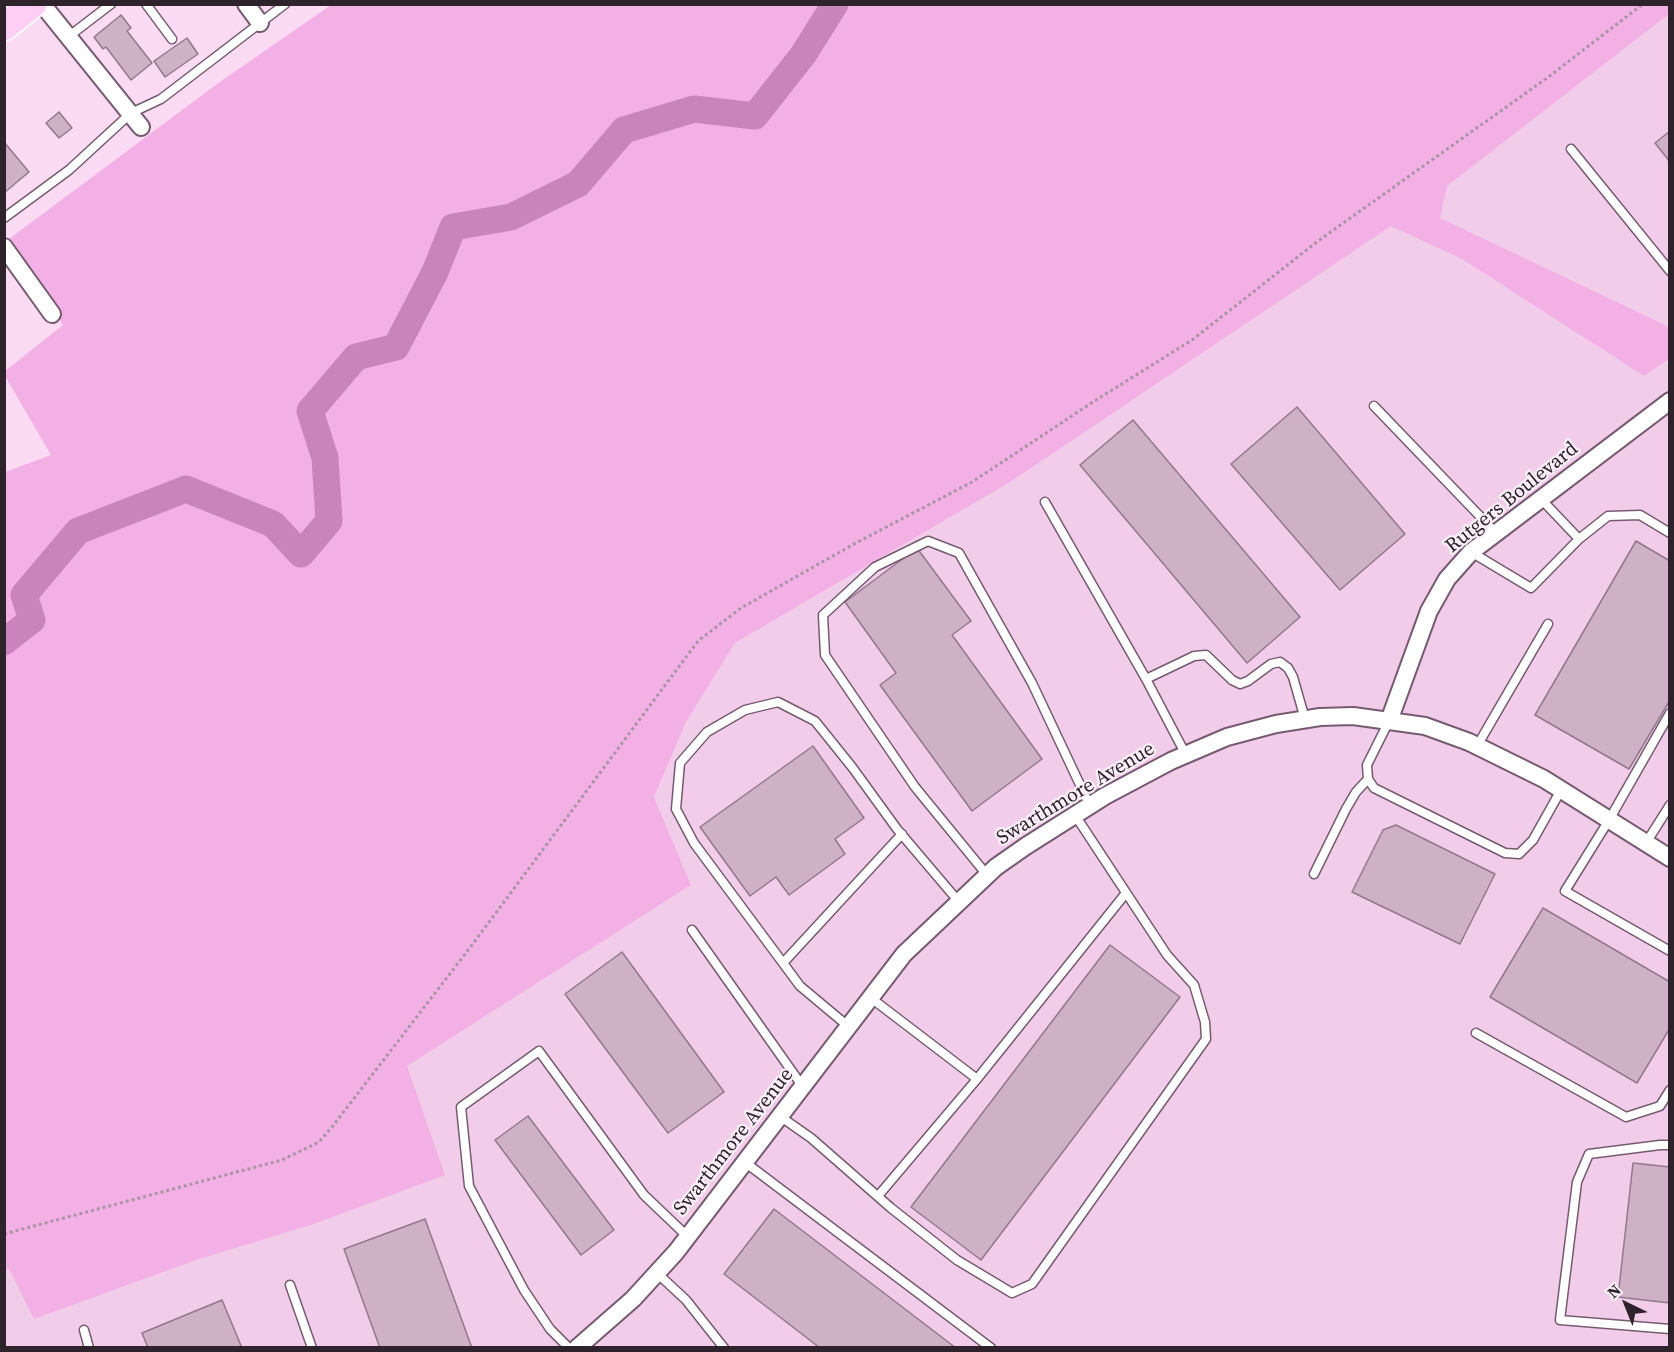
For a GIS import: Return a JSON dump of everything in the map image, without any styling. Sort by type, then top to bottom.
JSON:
[{"type":"main road","points":[[4,27],[33,4]]},
{"type":"street","points":[[42,4],[136,120]]},
{"type":"street","points":[[246,4],[260,23]]},
{"type":"street","points":[[4,247],[52,314]]},
{"type":"street","name":"Rutgers Boulevard","points":[[1389,721],[1429,611],[1447,579],[1472,552],[1670,401]]},
{"type":"street","name":"Swarthmore Avenue","points":[[577,1347],[633,1299],[688,1238],[904,954],[987,875],[1026,846],[1083,810],[1186,755],[1227,737],[1305,719],[1353,716],[1425,726],[1478,746],[1561,790],[1670,858]]},
{"type":"lane","points":[[68,38],[111,4]]},
{"type":"lane","points":[[146,4],[172,39]]},
{"type":"lane","points":[[4,218],[136,120],[285,4]]},
{"type":"lane","points":[[1571,149],[1670,272]]},
{"type":"lane","points":[[1374,406],[1496,533]]},
{"type":"lane","points":[[1541,498],[1579,539]]},
{"type":"lane","points":[[1046,502],[1186,755]]},
{"type":"lane","points":[[1472,552],[1531,588],[1579,539],[1608,516],[1640,515],[1670,533]]},
{"type":"lane","points":[[781,1117],[811,1138],[957,1260],[1012,1293],[1032,1284],[1206,1039],[1205,1022],[1194,985],[1167,956],[1126,893],[1083,810],[1032,683],[959,553],[928,541],[875,567],[824,615],[825,655],[915,787],[987,875]]},
{"type":"lane","points":[[1478,746],[1548,624]]},
{"type":"lane","points":[[1146,679],[1194,656],[1206,655],[1232,680],[1240,684],[1248,681],[1270,664],[1280,662],[1288,668],[1293,677],[1305,719]]},
{"type":"lane","points":[[849,1027],[800,986],[694,843],[676,809],[680,763],[707,732],[745,710],[778,702],[815,721],[902,834],[959,902]]},
{"type":"lane","points":[[1670,714],[1565,891],[1670,951]]},
{"type":"lane","points":[[1389,721],[1368,765],[1368,779],[1374,788],[1505,854],[1519,854],[1533,840],[1561,790]]},
{"type":"lane","points":[[1314,874],[1346,809],[1356,792],[1368,779]]},
{"type":"lane","points":[[1646,843],[1670,805]]},
{"type":"lane","points":[[783,963],[902,834]]},
{"type":"lane","points":[[878,1196],[977,1079],[1126,893]]},
{"type":"lane","points":[[692,930],[803,1087]]},
{"type":"lane","points":[[871,998],[977,1079]]},
{"type":"lane","points":[[1476,1033],[1626,1117],[1660,1106],[1670,1090]]},
{"type":"lane","points":[[569,1347],[550,1329],[524,1290],[469,1186],[461,1107],[539,1052],[644,1195],[688,1238]]},
{"type":"lane","points":[[1670,1145],[1589,1154],[1577,1182],[1560,1320],[1670,1329]]},
{"type":"lane","points":[[746,1163],[991,1347]]},
{"type":"lane","points":[[657,1273],[686,1300],[724,1347]]},
{"type":"lane","points":[[290,1285],[312,1347]]},
{"type":"lane","points":[[84,1330],[89,1347]]},
{"type":"shaded area","points":[[331,5],[1669,5],[1669,14],[1447,186],[1440,218],[1663,324],[1669,329],[1669,359],[1644,376],[1462,259],[1391,226],[1012,481],[735,643],[686,722],[654,797],[691,885],[407,1066],[445,1175],[314,1224],[199,1259],[34,1319],[9,1269],[5,1270],[5,472],[51,455],[5,376],[5,371],[63,325],[5,242],[217,84]]},
{"type":"shaded area","points":[[1669,14],[1669,1347],[5,1348],[5,1270],[9,1269],[35,1318],[199,1259],[407,1066],[691,885],[654,797],[686,722],[735,643],[1012,481],[1420,206]]},
{"type":"building","points":[[121,15],[131,28],[127,31],[152,63],[131,80],[106,47],[103,49],[94,37]]},
{"type":"building","points":[[187,38],[198,54],[165,77],[154,61]]},
{"type":"building","points":[[59,112],[72,128],[59,138],[46,123]]},
{"type":"building","points":[[1670,131],[1670,162],[1655,143]]},
{"type":"building","points":[[4,142],[29,172],[4,193]]},
{"type":"building","points":[[1297,407],[1405,534],[1340,590],[1231,464]]},
{"type":"building","points":[[1133,420],[1300,617],[1247,663],[1080,465]]},
{"type":"building","points":[[1636,541],[1670,561],[1670,700],[1629,769],[1535,715]]},
{"type":"building","points":[[917,548],[971,621],[952,635],[1042,759],[972,811],[880,685],[896,673],[845,602]]},
{"type":"building","points":[[813,746],[864,818],[835,839],[845,854],[789,895],[776,877],[750,896],[700,827]]},
{"type":"building","points":[[1396,825],[1495,874],[1460,944],[1352,892],[1383,830]]},
{"type":"building","points":[[1543,908],[1670,982],[1670,1028],[1637,1083],[1490,997]]},
{"type":"building","points":[[1110,945],[1180,997],[981,1260],[911,1207]]},
{"type":"building","points":[[622,952],[724,1092],[668,1133],[565,994]]},
{"type":"building","points":[[528,1116],[614,1230],[581,1255],[495,1140]]},
{"type":"building","points":[[1633,1163],[1670,1167],[1670,1303],[1618,1297]]},
{"type":"building","points":[[774,1209],[956,1348],[820,1348],[724,1274]]},
{"type":"building","points":[[425,1219],[472,1348],[380,1348],[344,1249]]},
{"type":"building","points":[[222,1300],[242,1348],[148,1348],[142,1333]]},
{"type":"waterway","points":[[4,642],[32,620],[24,595],[78,531],[186,489],[273,524],[301,554],[329,521],[325,458],[310,411],[356,357],[396,347],[435,272],[453,227],[511,217],[578,184],[624,130],[694,109],[755,116],[803,55],[835,4]]}]
